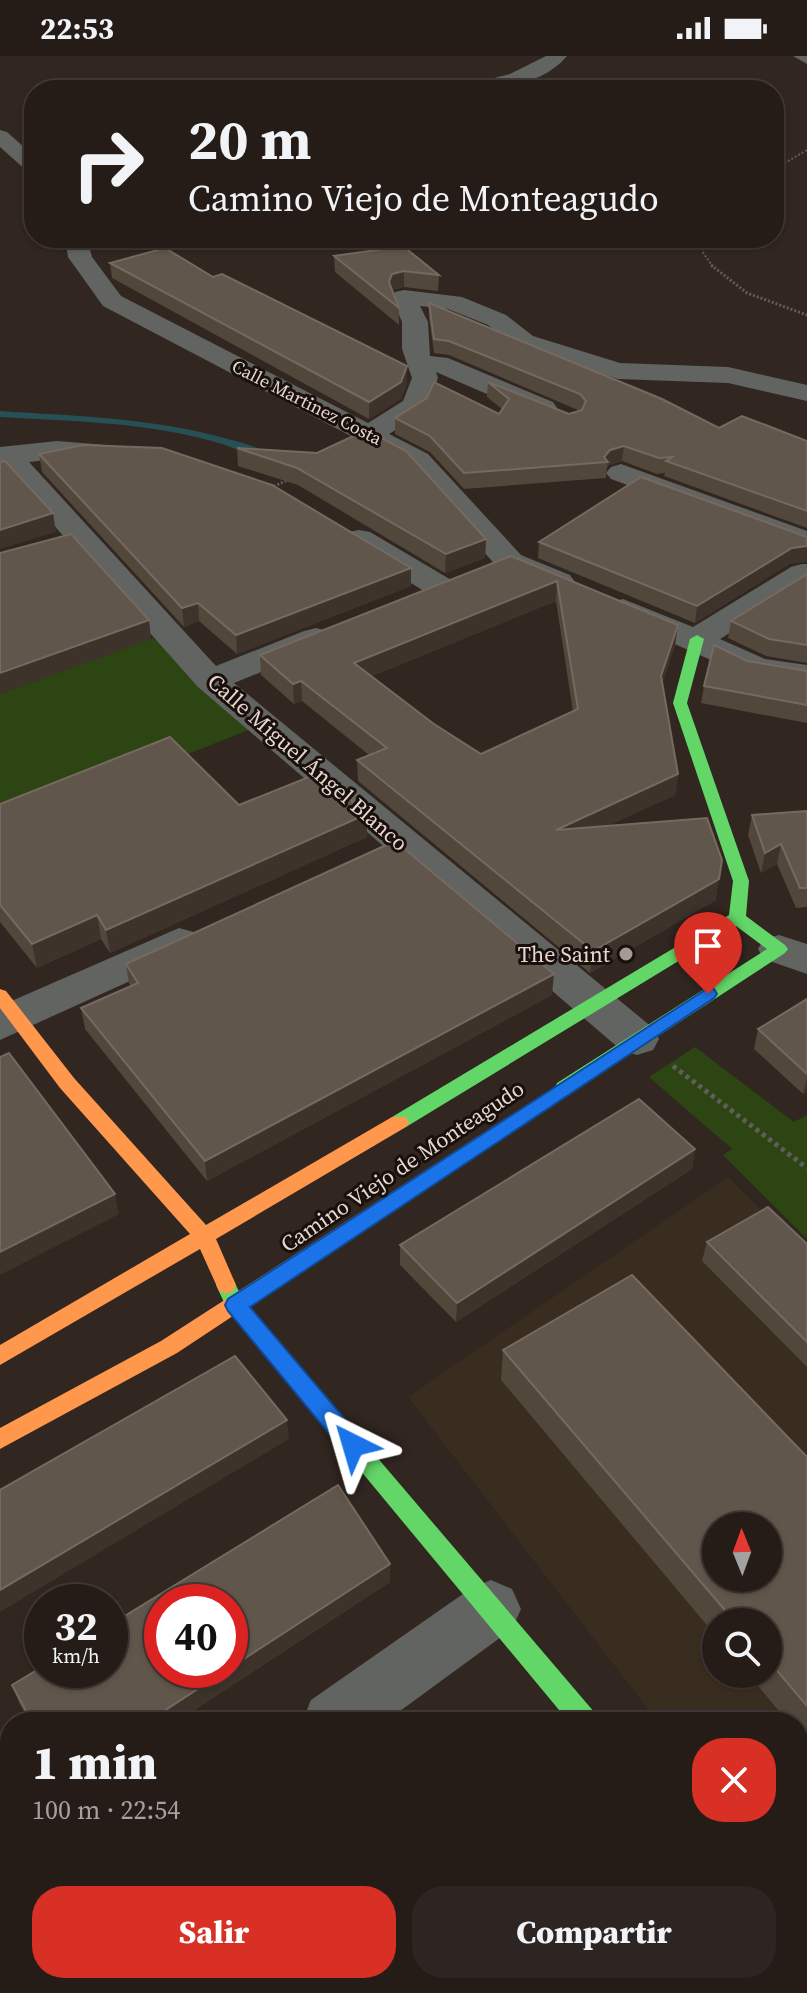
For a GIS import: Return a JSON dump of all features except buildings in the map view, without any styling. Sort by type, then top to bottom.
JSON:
[{"type":"street","points":[[504,80],[545,67],[558,56]]},
{"type":"street","points":[[0,136],[24,158]]},
{"type":"street","name":"Calle Martinez Costa","points":[[78,248],[80,257],[112,301],[418,460],[476,575],[589,594],[757,668],[807,675]]},
{"type":"street","points":[[369,434],[415,405],[425,378],[415,349],[415,322],[404,297],[453,302],[497,320],[524,341],[618,371],[728,375],[800,404]]},
{"type":"street","points":[[420,363],[439,364],[568,418]]},
{"type":"street","points":[[4,455],[57,450],[151,454]]},
{"type":"street","name":"Calle Miguel Ángel Blanco","points":[[4,455],[68,541],[210,680],[637,1039]]},
{"type":"street","points":[[621,473],[807,542]]},
{"type":"street","points":[[278,484],[285,494],[476,575]]},
{"type":"street","points":[[737,918],[741,881],[680,703],[697,639],[802,574],[807,574]]},
{"type":"street","points":[[399,605],[476,575]]},
{"type":"street","points":[[210,680],[341,628]]},
{"type":"street","points":[[357,860],[399,841]]},
{"type":"street","name":"Camino Viejo de Monteagudo","points":[[0,1356],[597,1005],[737,918],[793,954],[637,1039],[169,1347],[0,1439]]},
{"type":"street","points":[[215,925],[5,1012],[204,1236],[235,1305],[578,1712]]},
{"type":"street","points":[[347,1712],[491,1609]]},
{"type":"path","points":[[784,163],[807,150]]},
{"type":"path","points":[[704,248],[702,251],[710,266],[739,289],[807,315]]},
{"type":"path","points":[[637,1039],[807,1168]]},
{"type":"shaded area","points":[[728,1177],[807,1255],[807,1712],[650,1712],[408,1397]]},
{"type":"green space","points":[[153,638],[256,727],[0,829],[0,694]]},
{"type":"green space","points":[[695,1047],[794,1122],[807,1115],[807,1239],[723,1155],[732,1149],[649,1077]]},
{"type":"waterway","points":[[0,414],[103,420],[171,429],[237,445],[269,457]]},
{"type":"traffic: fast","points":[[697,639],[680,703],[741,881],[737,918]]},
{"type":"traffic: fast","points":[[399,1122],[737,918]]},
{"type":"traffic: fast","points":[[564,1088],[779,949],[737,918]]},
{"type":"traffic: fast","points":[[226,1285],[235,1305],[578,1712]]},
{"type":"traffic: slow","points":[[0,995],[67,1083],[204,1236],[226,1285]]},
{"type":"traffic: slow","points":[[0,1439],[169,1347],[564,1088]]},
{"type":"traffic: slow","points":[[0,1356],[399,1122]]},
{"type":"place","name":"The Saint","points":[[626,954]]},
{"type":"route","points":[[353,1445],[235,1305],[708,994]]}]
